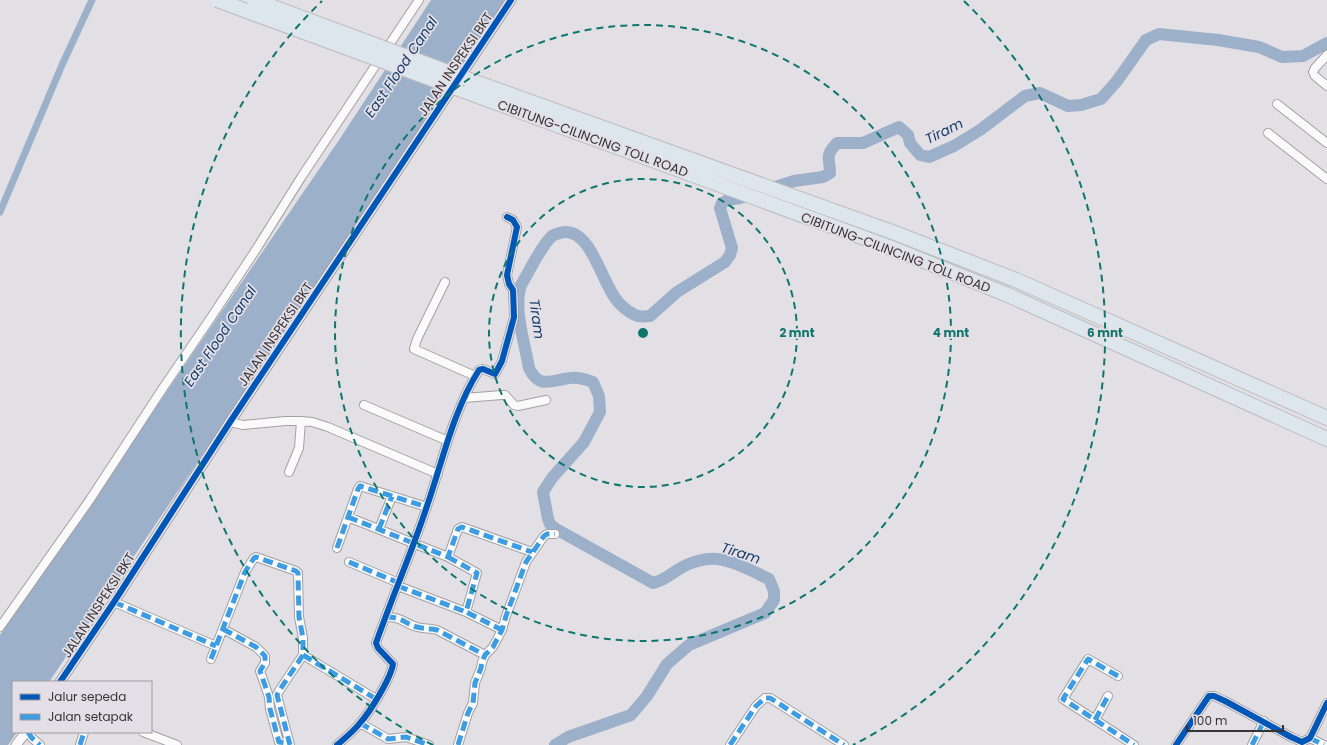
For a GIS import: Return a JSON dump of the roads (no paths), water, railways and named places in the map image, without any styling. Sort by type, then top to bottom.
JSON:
[{"type":"highway","points":[[217,0],[889,247],[1008,295],[1327,439]]},
{"type":"highway","points":[[254,0],[909,239],[1016,280],[1327,418]]},
{"type":"street","points":[[0,627],[3,618],[89,501],[419,0]]},
{"type":"street","name":"JALAN INSPEKSI BKT","points":[[61,681],[114,602],[230,422],[511,0]]},
{"type":"street","points":[[1327,55],[1313,72],[1315,76],[1327,86]]},
{"type":"street","points":[[1277,104],[1327,143]]},
{"type":"street","points":[[1268,133],[1327,178]]},
{"type":"street","points":[[337,745],[360,724],[386,682],[393,664],[376,645],[427,507],[459,406],[479,370],[481,369],[494,374],[498,371],[509,341],[514,317],[513,290],[509,284],[507,275],[517,226],[513,220],[507,218]]},
{"type":"street","points":[[445,282],[417,339],[414,349],[475,376]]},
{"type":"street","points":[[464,398],[505,395],[514,405],[518,406],[546,400]]},
{"type":"street","points":[[364,405],[448,441]]},
{"type":"street","points":[[230,422],[243,425],[285,421],[312,422],[328,427],[438,474]]},
{"type":"street","points":[[290,472],[299,448],[301,421]]},
{"type":"street","points":[[337,548],[360,486],[427,507]]},
{"type":"street","points":[[379,529],[392,496]]},
{"type":"street","points":[[348,517],[448,556],[477,574],[466,612]]},
{"type":"street","points":[[448,556],[458,529],[462,528],[532,552]]},
{"type":"street","points":[[458,745],[468,713],[473,703],[475,683],[482,662],[493,647],[502,630],[522,573],[532,552],[544,536],[547,534],[556,534]]},
{"type":"street","points":[[211,659],[245,572],[250,562],[256,557],[296,571],[298,573],[299,617],[303,638],[303,655],[277,695],[289,744],[279,742],[270,709],[269,697],[260,671],[265,662],[265,656],[256,647],[223,629]]},
{"type":"street","points":[[349,562],[399,585],[466,612],[502,630]]},
{"type":"street","points":[[114,602],[216,646]]},
{"type":"street","points":[[386,617],[395,617],[417,627],[437,630],[486,655]]},
{"type":"street","points":[[303,655],[376,699]]},
{"type":"street","points":[[1118,676],[1088,659],[1063,700],[1134,745]]},
{"type":"street","points":[[1095,720],[1108,696]]},
{"type":"street","points":[[1176,745],[1209,696],[1214,696],[1225,701],[1296,740],[1303,742],[1310,738],[1327,703]]},
{"type":"street","points":[[730,745],[756,706],[765,698],[770,698],[844,745]]},
{"type":"street","points":[[1252,745],[1264,722]]},
{"type":"street","points":[[360,724],[388,739],[406,737],[429,745]]},
{"type":"street","points":[[16,745],[26,733]]},
{"type":"street","points":[[28,733],[40,745]]},
{"type":"street","points":[[80,745],[84,733]]},
{"type":"street","points":[[145,733],[177,745]]},
{"type":"street","points":[[1310,738],[1320,744]]},
{"type":"water","name":"East Flood Canal","points":[[431,0],[507,0],[326,272],[50,681],[12,681],[12,733],[16,733],[8,745],[0,745],[0,635],[337,143]]},
{"type":"waterway","points":[[0,212],[62,65],[92,0]]},
{"type":"waterway","name":"Tiram","points":[[555,745],[568,737],[631,715],[647,696],[667,664],[689,645],[765,613],[774,600],[774,591],[769,579],[737,564],[717,559],[693,562],[664,579],[653,583],[556,529],[550,524],[543,492],[552,478],[584,442],[600,412],[599,396],[593,382],[575,378],[544,382],[536,378],[529,368],[519,315],[519,294],[521,285],[535,259],[552,236],[564,232],[574,234],[582,240],[590,249],[608,285],[620,304],[628,311],[636,315],[650,316],[677,292],[725,262],[730,255],[732,248],[720,208],[722,203],[794,181],[823,177],[830,173],[829,154],[837,143],[863,143],[899,127],[908,135],[910,143],[920,155],[929,157],[954,146],[980,130],[1025,96],[1040,93],[1068,106],[1081,105],[1101,99],[1117,81],[1146,40],[1159,34],[1218,40],[1259,47],[1282,57],[1303,56],[1327,43]]}]
